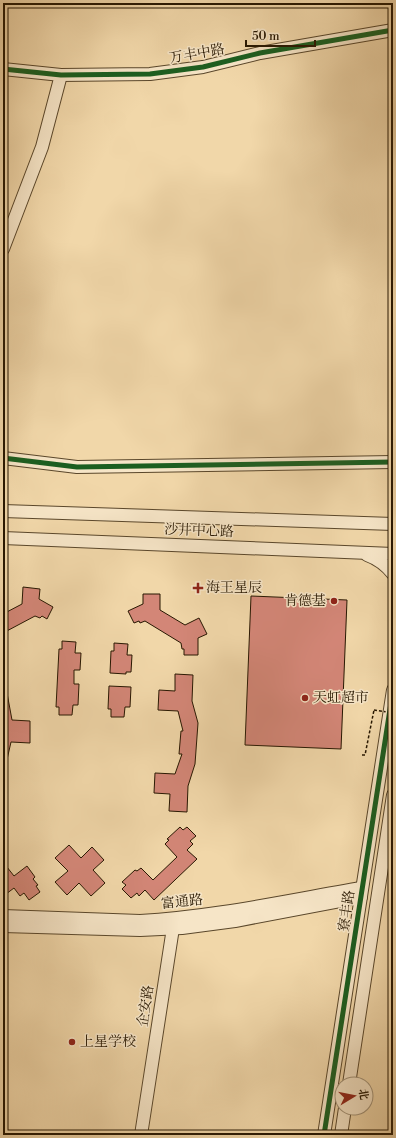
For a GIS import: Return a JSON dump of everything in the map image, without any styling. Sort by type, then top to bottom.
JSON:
[{"type":"street","name":"万丰中路","points":[[3,69],[61,75],[150,74],[202,67],[260,53],[393,30]]},
{"type":"street","points":[[3,249],[42,147],[61,75]]},
{"type":"street","points":[[3,458],[77,467],[393,462]]},
{"type":"street","name":"沙井中心路","points":[[3,511],[393,524]]},
{"type":"street","points":[[371,523],[393,514]]},
{"type":"street","name":"沙井中心路","points":[[3,538],[393,554]]},
{"type":"street","points":[[360,553],[377,559],[393,574]]},
{"type":"street","name":"寮丰路","points":[[324,1135],[393,690]]},
{"type":"street","name":"寮丰路","points":[[350,1076],[393,795]]},
{"type":"street","name":"富通路","points":[[3,916],[140,921],[160,920],[362,892]]},
{"type":"street","name":"富通路","points":[[3,926],[140,930],[173,928],[235,921],[362,892]]},
{"type":"street","name":"企安路","points":[[141,1135],[173,928]]},
{"type":"street","points":[[341,1135],[344,1116]]},
{"type":"path","points":[[362,755],[365,755],[374,710],[393,713]]},
{"type":"building","points":[[23,587],[40,589],[39,599],[53,607],[47,619],[42,616],[40,618],[35,616],[3,633],[3,614],[22,604]]},
{"type":"building","points":[[143,594],[160,594],[160,610],[185,625],[199,618],[207,634],[198,638],[198,655],[184,655],[184,649],[182,649],[181,643],[145,621],[134,623],[128,611],[143,604]]},
{"type":"building","points":[[251,596],[347,600],[341,749],[245,745]]},
{"type":"building","points":[[62,641],[76,642],[75,653],[81,653],[80,670],[74,670],[74,684],[79,684],[78,705],[73,705],[72,715],[59,715],[59,707],[56,707],[59,649],[62,649]]},
{"type":"building","points":[[114,643],[128,644],[127,655],[132,655],[131,672],[126,672],[126,674],[110,673],[111,651],[114,651]]},
{"type":"building","points":[[175,674],[193,675],[192,701],[198,723],[195,764],[188,786],[187,812],[169,811],[170,794],[154,793],[155,773],[175,774],[182,754],[179,754],[181,731],[183,731],[178,711],[158,710],[159,690],[175,691]]},
{"type":"building","points":[[109,686],[131,687],[130,707],[125,707],[124,717],[111,717],[111,709],[108,709]]},
{"type":"building","points":[[7,693],[12,720],[30,721],[30,743],[11,742],[6,764],[3,764],[3,694]]},
{"type":"building","points":[[180,827],[183,830],[187,827],[196,836],[190,841],[193,844],[187,850],[197,859],[154,900],[145,890],[139,896],[137,893],[131,898],[122,889],[126,885],[122,882],[135,870],[137,871],[141,868],[153,880],[177,857],[165,844],[169,840],[167,839]]},
{"type":"building","points":[[69,845],[81,858],[92,847],[104,860],[93,870],[105,883],[91,896],[79,883],[67,895],[55,882],[68,871],[55,858]]},
{"type":"building","points":[[3,862],[14,876],[27,866],[35,877],[33,879],[38,885],[36,886],[40,892],[29,900],[24,893],[20,896],[14,888],[6,894],[3,890]]},
{"type":"cycle path","points":[[3,69],[61,75],[150,74],[203,67],[260,53],[393,30]]},
{"type":"cycle path","points":[[3,458],[77,467],[393,462]]},
{"type":"cycle path","points":[[324,1135],[393,690]]},
{"type":"place","name":"海王星辰","points":[[198,588]]},
{"type":"place","name":"肯德基","points":[[334,601]]},
{"type":"place","name":"天虹超市","points":[[305,698]]},
{"type":"place","name":"上星学校","points":[[72,1042]]}]
